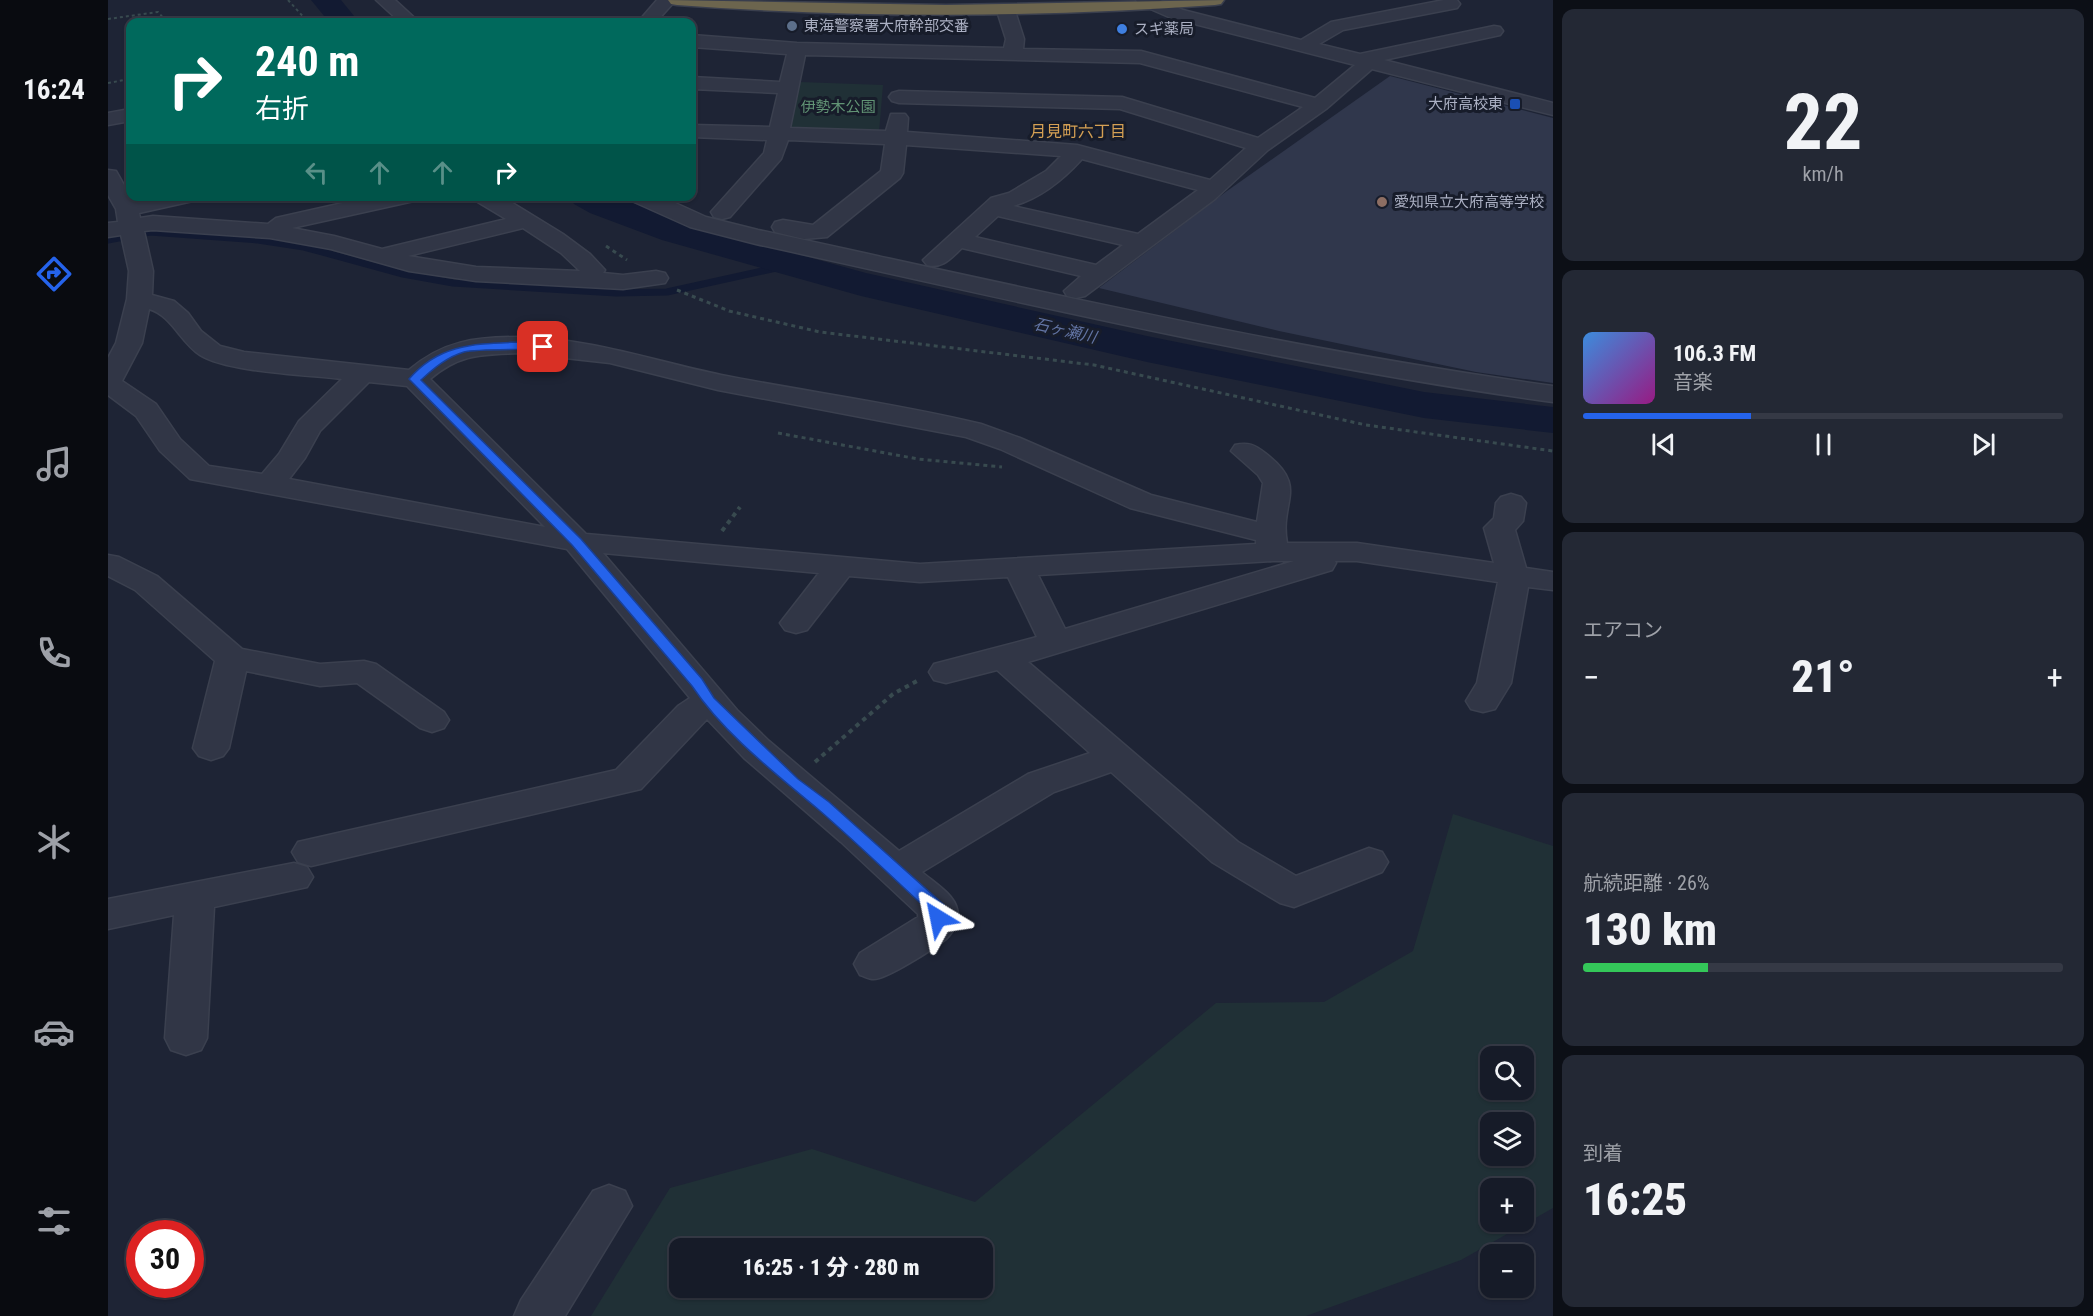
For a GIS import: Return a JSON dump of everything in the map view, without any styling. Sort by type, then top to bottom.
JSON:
[{"type":"highway","points":[[677,0],[807,8],[1006,11],[1147,2]]},
{"type":"highway","points":[[784,0],[948,5],[1215,0]]},
{"type":"street","points":[[370,0],[398,18]]},
{"type":"street","points":[[385,0],[401,18]]},
{"type":"street","points":[[651,18],[667,0]]},
{"type":"street","points":[[1147,2],[1177,14],[1302,47],[1553,109]]},
{"type":"street","points":[[1302,47],[1337,26],[1451,4]]},
{"type":"street","points":[[1006,11],[1015,39],[1013,53]]},
{"type":"street","points":[[1076,291],[1214,188],[1261,146],[1319,105],[1362,62],[1494,31]]},
{"type":"street","points":[[696,41],[797,49],[1142,57],[1319,105]]},
{"type":"street","points":[[722,212],[774,155],[797,49]]},
{"type":"street","points":[[696,201],[722,212],[804,232],[819,232],[892,173],[897,138],[901,51]]},
{"type":"street","points":[[696,83],[789,88]]},
{"type":"street","points":[[899,97],[1122,103],[1261,146]]},
{"type":"street","points":[[108,119],[126,116]]},
{"type":"street","points":[[696,131],[897,138],[1077,151],[1214,188]]},
{"type":"street","points":[[935,260],[999,203],[1017,198],[1054,176],[1077,151]]},
{"type":"street","points":[[112,169],[126,227],[141,271],[139,298],[129,343],[108,383],[146,410],[170,445],[200,473],[577,542],[920,573],[1019,568],[1272,543],[1513,573],[1553,581]]},
{"type":"street","points":[[126,227],[175,201]]},
{"type":"street","points":[[270,231],[284,223],[383,201]]},
{"type":"street","points":[[492,201],[584,261],[593,270],[586,279]]},
{"type":"street","points":[[651,201],[698,222],[733,231],[1098,311],[1258,345],[1429,377],[1553,393]]},
{"type":"street","points":[[993,208],[1141,243]]},
{"type":"street","points":[[380,257],[399,250],[524,221]]},
{"type":"street","points":[[126,227],[153,223],[270,231],[334,243],[380,257],[476,274],[623,282],[656,278]]},
{"type":"street","points":[[958,240],[1100,273]]},
{"type":"street","points":[[139,298],[165,306],[179,318],[192,336],[211,351],[242,360],[414,379],[577,542],[697,683],[709,701],[793,783],[823,806],[938,909],[938,918],[934,927],[874,964]]},
{"type":"street","points":[[414,379],[436,361],[463,349],[520,345],[610,355],[718,382],[971,430],[1000,438],[1126,496],[1198,517],[1272,543]]},
{"type":"street","points":[[269,484],[291,458],[309,427],[363,374]]},
{"type":"street","points":[[1245,451],[1270,470],[1277,483],[1272,543]]},
{"type":"street","points":[[1483,701],[1494,682],[1512,594],[1513,573],[1499,528],[1508,521],[1511,503]]},
{"type":"street","points":[[946,672],[1056,643],[1357,552]]},
{"type":"street","points":[[108,564],[146,583],[232,658],[320,675],[364,672],[432,720]]},
{"type":"street","points":[[796,623],[842,565]]},
{"type":"street","points":[[1019,568],[1056,643]]},
{"type":"street","points":[[211,748],[232,658]]},
{"type":"street","points":[[1003,658],[1225,852],[1294,893],[1369,862]]},
{"type":"street","points":[[108,914],[195,898],[303,864],[628,780],[690,714],[709,701]]},
{"type":"street","points":[[896,870],[1041,783],[1117,757]]},
{"type":"street","points":[[186,1038],[195,898]]},
{"type":"street","points":[[538,1316],[609,1206]]},
{"type":"path","points":[[288,0],[304,18]]},
{"type":"path","points":[[108,19],[151,11],[158,12],[163,18]]},
{"type":"path","points":[[108,83],[126,80]]},
{"type":"path","points":[[600,242],[656,278],[698,301],[781,325],[820,332],[1094,364],[1355,423],[1553,451]]},
{"type":"path","points":[[778,433],[901,457],[981,467],[1026,468],[1042,466],[1049,462]]},
{"type":"path","points":[[793,783],[844,735],[893,694],[934,672],[946,672]]},
{"type":"green space","name":"伊勢木公園","points":[[800,82],[883,85],[879,132],[790,130]]},
{"type":"green space","points":[[1453,814],[1553,846],[1553,1208],[1534,1219],[1534,1178],[1480,1178],[1480,1232],[1511,1232],[1489,1244],[1480,1244],[1480,1249],[1461,1260],[1306,1316],[591,1316],[670,1188],[812,1149],[975,1202],[1216,1003],[1324,1002],[1413,951]]},
{"type":"building","name":"愛知県立大府高等学校","points":[[1390,76],[1553,118],[1553,383],[1476,372],[1279,331],[1099,288],[1227,191]]},
{"type":"waterway","name":"石ヶ瀬川","points":[[325,0],[341,18]]},
{"type":"waterway","name":"石ヶ瀬川","points":[[596,201],[675,232],[861,284],[1147,349],[1424,405],[1553,420]]},
{"type":"waterway","points":[[108,240],[150,232],[258,240],[304,247],[403,274],[453,283],[616,293],[667,292],[790,265]]},
{"type":"place","name":"東海警察署大府幹部交番","points":[[792,26]]},
{"type":"place","name":"スギ薬局","points":[[1122,29]]},
{"type":"place","name":"大府高校東","points":[[1515,104]]},
{"type":"place","name":"愛知県立大府高等学校","points":[[1382,202]]},
{"type":"district","name":"月見町六丁目","points":[[1078,131]]},
{"type":"route","points":[[543,347],[520,345],[463,349],[436,361],[414,379],[577,542],[697,683],[709,701],[793,783],[823,806],[938,909],[938,918]]}]
